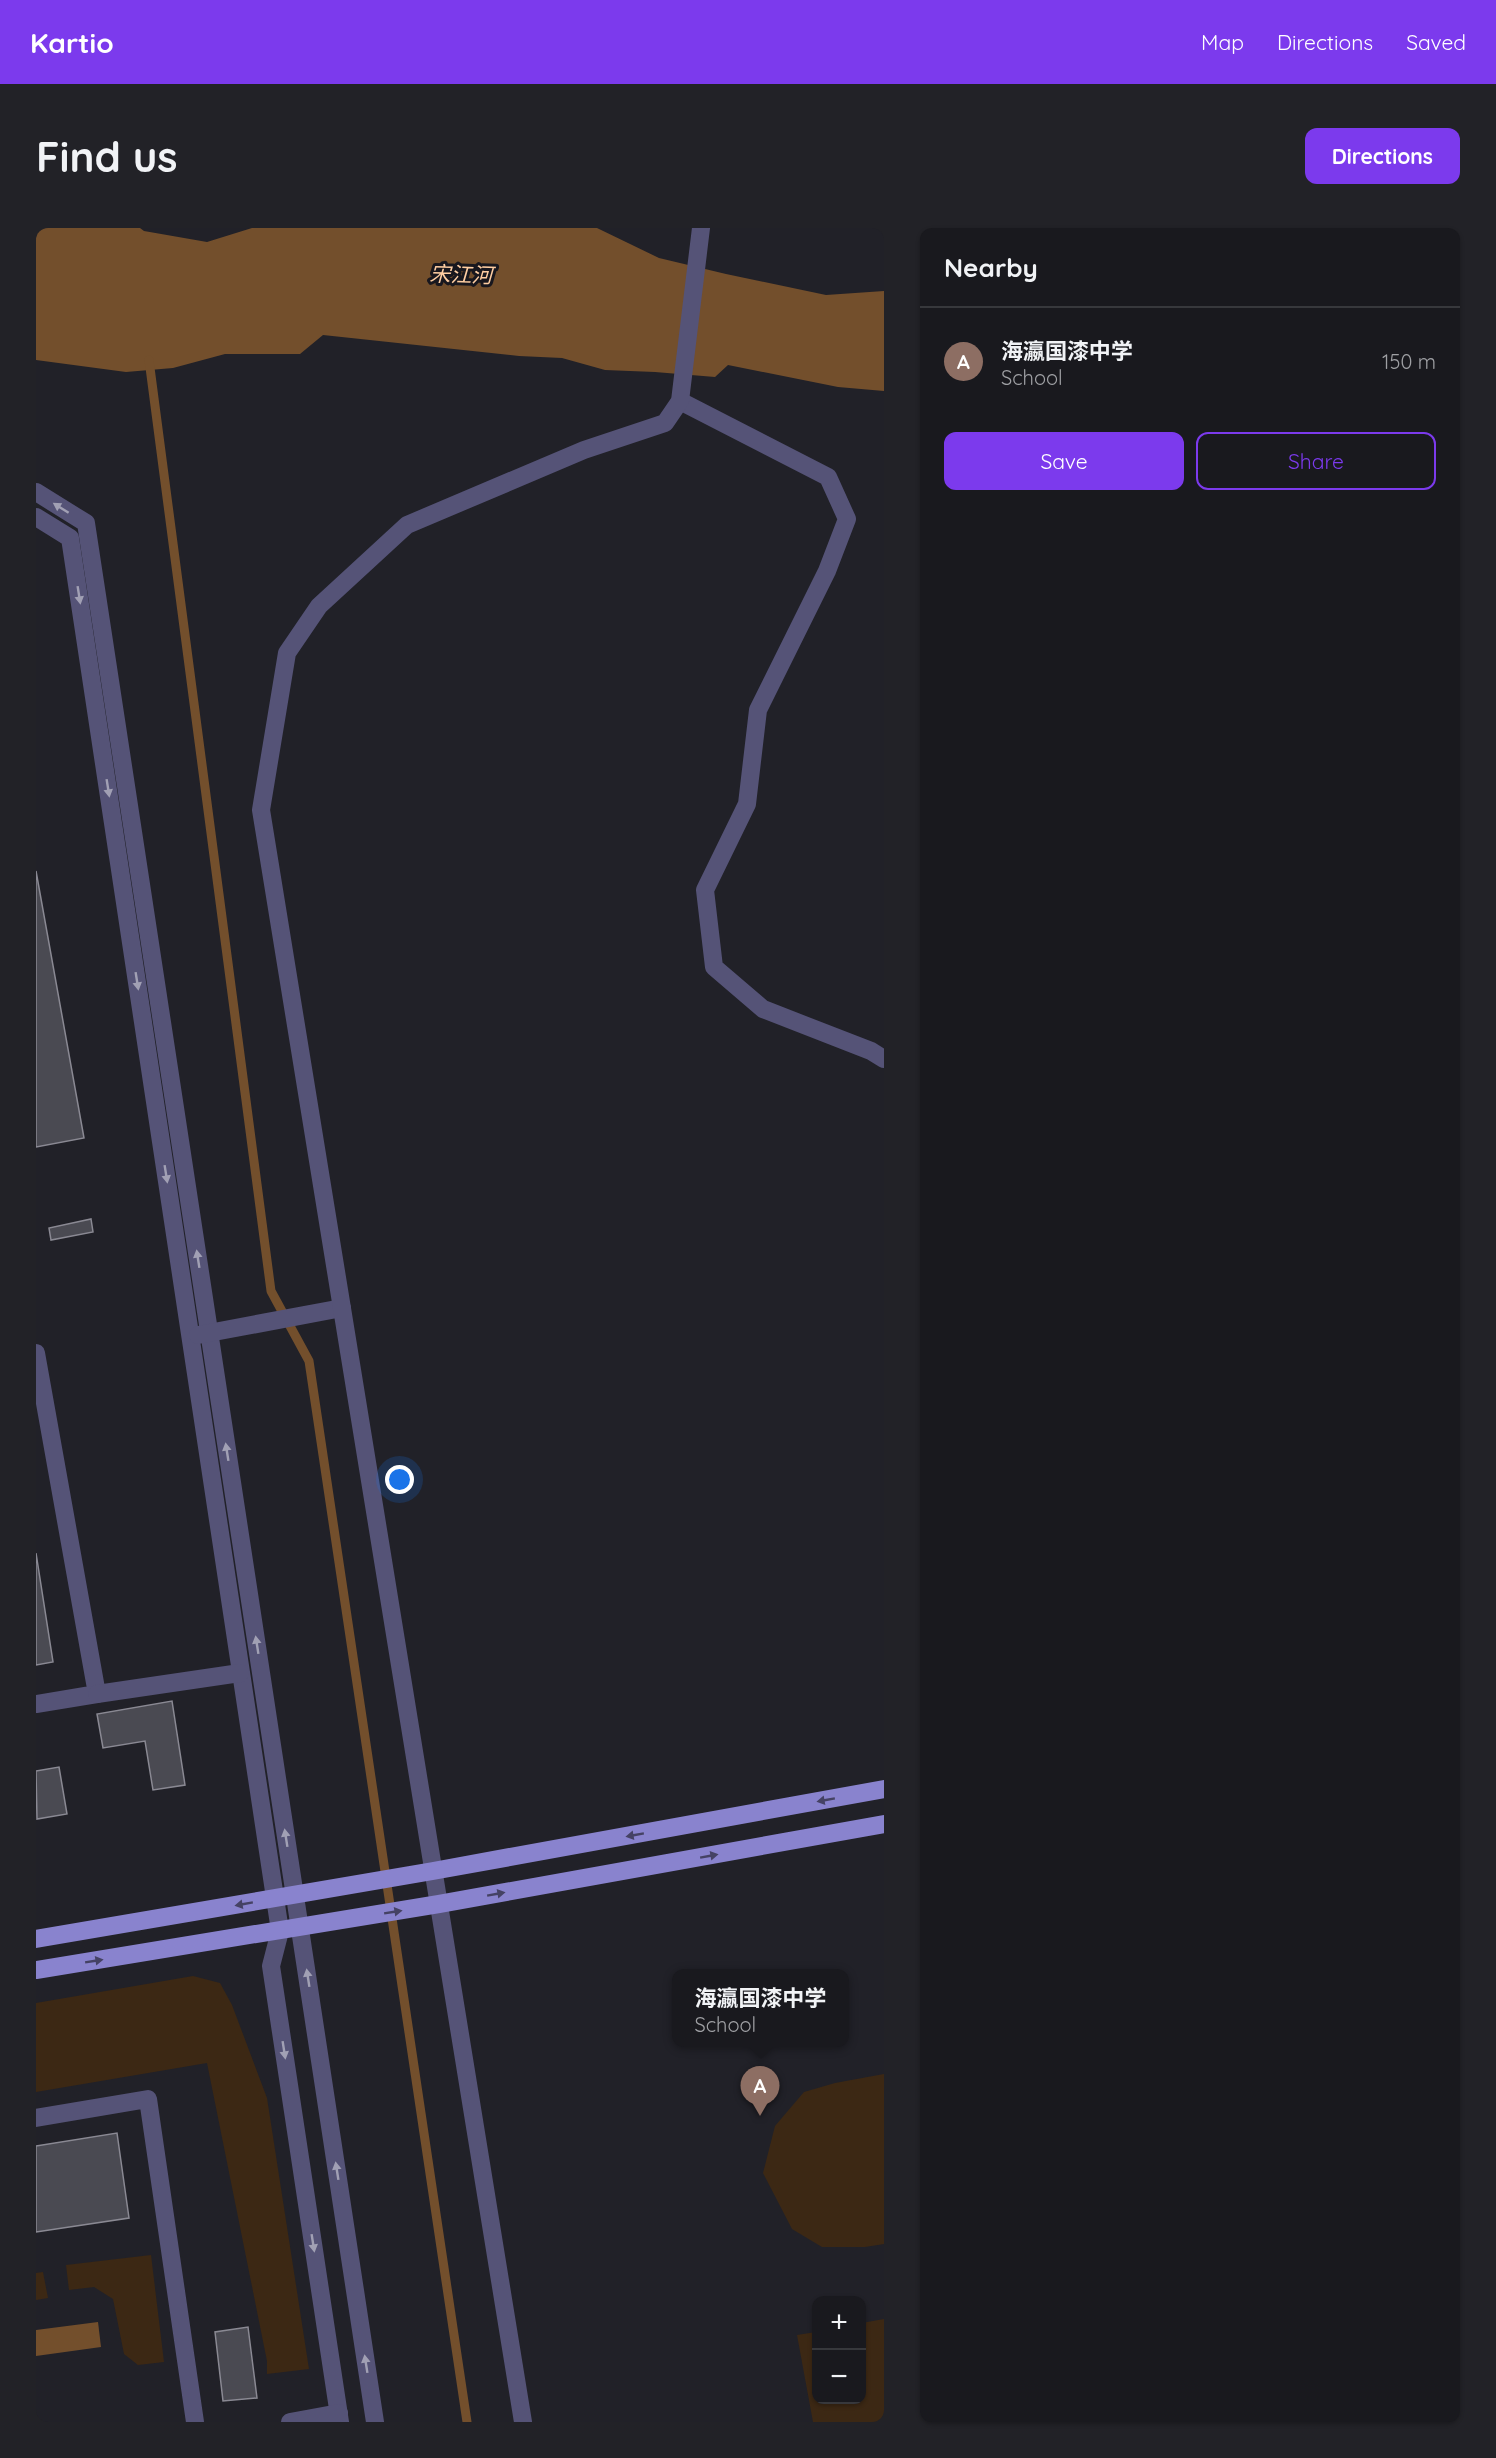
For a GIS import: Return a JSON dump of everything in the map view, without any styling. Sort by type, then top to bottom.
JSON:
[{"type":"main road","points":[[36,1939],[343,1887],[884,1789]]},
{"type":"main road","points":[[36,1970],[439,1904],[884,1824]]},
{"type":"street","points":[[523,2422],[261,810],[287,653],[319,606],[407,525],[584,450],[665,423],[680,401],[701,228]]},
{"type":"street","points":[[680,401],[828,477],[848,519],[827,571],[758,710],[747,804],[705,890],[714,967],[763,1009],[871,1051],[884,1059]]},
{"type":"street","points":[[36,492],[86,523],[375,2422]]},
{"type":"street","points":[[36,518],[70,538],[280,1931],[271,1966],[340,2417],[290,2422]]},
{"type":"street","points":[[190,1336],[342,1308]]},
{"type":"street","points":[[36,1353],[97,1694]]},
{"type":"street","points":[[36,1704],[240,1674]]},
{"type":"street","points":[[36,2118],[148,2099],[195,2422]]},
{"type":"shaded area","points":[[193,1976],[220,1983],[232,2005],[267,2098],[309,2369],[267,2374],[267,2361],[207,2063],[36,2092],[36,2003]]},
{"type":"shaded area","points":[[884,2074],[884,2244],[865,2247],[822,2247],[792,2229],[763,2173],[775,2126],[804,2092],[835,2083]]},
{"type":"shaded area","points":[[151,2255],[164,2362],[138,2365],[124,2354],[113,2299],[94,2287],[69,2290],[66,2265]]},
{"type":"shaded area","points":[[43,2272],[48,2298],[36,2300],[36,2273]]},
{"type":"shaded area","points":[[884,2319],[884,2422],[813,2422],[797,2335],[812,2333],[812,2404],[866,2404],[866,2322]]},
{"type":"water","name":"宋江河","points":[[36,228],[140,228],[144,231],[207,242],[252,228],[597,228],[659,258],[726,274],[826,295],[884,291],[884,391],[838,387],[728,365],[715,377],[605,370],[562,358],[519,356],[323,335],[300,354],[225,354],[173,368],[126,372],[36,360]]},
{"type":"water","points":[[98,2322],[101,2347],[36,2356],[36,2330]]},
{"type":"building","points":[[36,871],[84,1138],[36,1147]]},
{"type":"building","points":[[91,1219],[93,1232],[51,1240],[49,1228]]},
{"type":"building","points":[[36,1553],[53,1662],[36,1665]]},
{"type":"building","points":[[172,1701],[185,1785],[153,1790],[145,1741],[103,1748],[97,1714]]},
{"type":"building","points":[[59,1767],[67,1814],[37,1819],[36,1771]]},
{"type":"building","points":[[117,2133],[129,2218],[36,2232],[36,2146]]},
{"type":"building","points":[[248,2327],[257,2398],[223,2401],[215,2332]]},
{"type":"waterway","points":[[149,360],[271,1291],[309,1361],[467,2422]]},
{"type":"place","name":"海瀛国漆中学","points":[[760,2116]]}]
